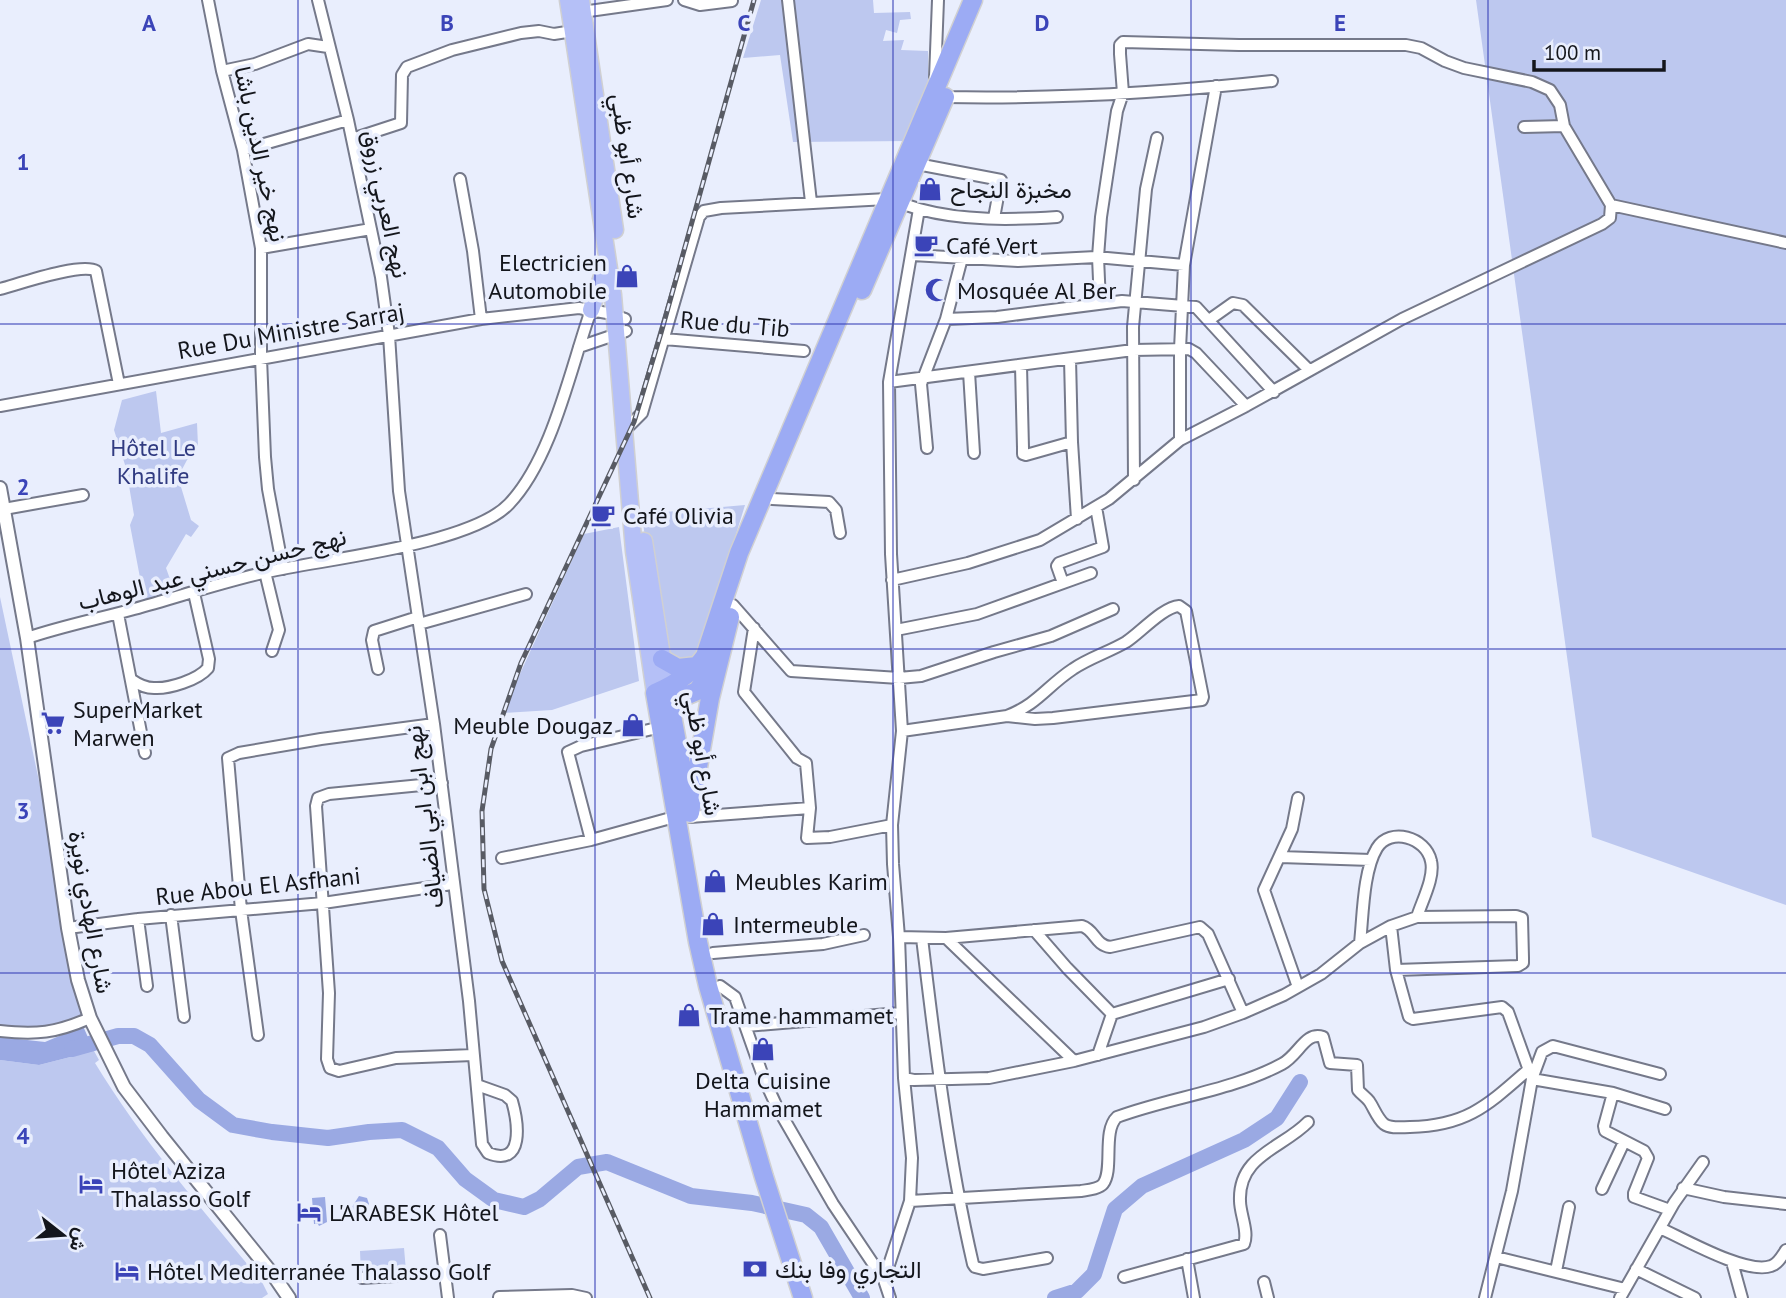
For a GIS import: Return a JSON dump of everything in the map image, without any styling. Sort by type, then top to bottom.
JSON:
[{"type":"highway","points":[[686,815],[718,661],[733,605],[772,499],[894,201],[917,164],[973,0]]},
{"type":"highway","points":[[662,698],[697,666],[710,644],[739,553],[940,94],[985,0]]},
{"type":"highway","points":[[662,659],[678,668],[697,666]]},
{"type":"highway","points":[[662,698],[697,691],[718,661]]},
{"type":"highway","name":"شارع أبو ظبي","points":[[662,698],[661,727],[686,815],[698,942],[708,986],[771,1182]]},
{"type":"highway","name":"شارع أبو ظبي","points":[[662,698],[720,986],[771,1182]]},
{"type":"highway","points":[[771,1182],[803,1298]]},
{"type":"highway","points":[[781,1216],[814,1298]]},
{"type":"main road","name":"شارع أبو ظبي","points":[[568,0],[573,32],[585,72],[621,325],[638,589],[662,698]]},
{"type":"main road","name":"شارع أبو ظبي","points":[[582,6],[585,72],[608,259],[621,325]]},
{"type":"main road","points":[[590,310],[608,259]]},
{"type":"main road","name":"شارع أبو ظبي","points":[[629,427],[662,659],[662,698]]},
{"type":"street","name":"نهج خير الدين باشا","points":[[208,0],[222,71],[243,150],[261,248],[261,358],[268,489],[284,569]]},
{"type":"street","name":"نهج العربي زروق","points":[[318,0],[348,120],[381,277],[389,335],[395,459],[408,545]]},
{"type":"street","points":[[582,6],[667,0]]},
{"type":"street","points":[[684,0],[700,5],[732,1]]},
{"type":"street","points":[[788,0],[811,202]]},
{"type":"street","points":[[938,0],[940,94],[1059,97],[1272,81]]},
{"type":"street","points":[[352,139],[401,123],[402,75],[407,67],[452,50],[521,33],[573,32]]},
{"type":"street","points":[[892,580],[968,563],[1040,540],[1096,507],[1180,440],[1273,392],[1402,319],[1602,224],[1610,218],[1611,205],[1564,126],[1556,96],[1542,85],[1464,68],[1422,48],[1406,45],[1123,42],[1120,54],[1123,93],[1117,111],[1101,217],[1098,257],[1100,303]]},
{"type":"street","points":[[222,71],[255,64],[308,44],[328,47]]},
{"type":"street","points":[[1180,440],[1184,265],[1216,86]]},
{"type":"street","points":[[243,150],[348,120]]},
{"type":"street","points":[[1524,127],[1564,126]]},
{"type":"street","points":[[1133,480],[1135,302],[1146,190],[1157,138]]},
{"type":"street","points":[[917,164],[1000,179],[1002,181],[994,218]]},
{"type":"street","points":[[460,179],[473,251],[481,319]]},
{"type":"street","points":[[629,427],[642,413],[701,214],[721,208],[811,202],[894,201],[947,214],[994,218],[1057,217]]},
{"type":"street","points":[[1611,205],[1786,243]]},
{"type":"street","points":[[884,1280],[910,1201],[912,1145],[904,1078],[892,825],[902,731],[892,580],[889,481],[890,382],[919,209]]},
{"type":"street","points":[[261,248],[371,229]]},
{"type":"street","points":[[912,255],[1018,261],[1098,257],[1184,265]]},
{"type":"street","points":[[927,448],[921,388],[946,319],[961,258]]},
{"type":"street","points":[[0,289],[58,273],[90,268],[96,271],[119,384]]},
{"type":"street","points":[[946,319],[997,317],[1100,303],[1135,302],[1196,307],[1273,392]]},
{"type":"street","points":[[1209,320],[1233,303],[1243,305],[1309,370]]},
{"type":"street","name":"Rue Du Ministre Sarraj","points":[[0,406],[481,319],[579,308],[590,310],[621,325]]},
{"type":"street","name":"نهج حسن حسني عبد الوهاب","points":[[27,638],[265,572],[408,545],[477,526],[507,506],[536,465],[590,310]]},
{"type":"street","points":[[579,347],[621,325]]},
{"type":"street","name":"Rue du Tib","points":[[664,339],[804,351]]},
{"type":"street","points":[[890,382],[1133,350],[1180,349],[1196,353],[1247,406]]},
{"type":"street","points":[[1070,359],[1077,519]]},
{"type":"street","points":[[1021,366],[1023,454],[1072,442]]},
{"type":"street","points":[[969,372],[974,453]]},
{"type":"street","name":"شارع الهادي نويرة","points":[[0,488],[27,638],[68,928],[78,980],[91,1021],[110,1061],[136,1103],[289,1298]]},
{"type":"street","points":[[4,509],[83,495]]},
{"type":"street","points":[[772,499],[829,502],[836,510],[840,533]]},
{"type":"street","points":[[1063,583],[1057,566],[1059,563],[1103,547],[1096,507]]},
{"type":"street","name":"نهج ابن ابي الضياف","points":[[408,545],[442,783],[484,1149],[492,1155],[506,1155],[516,1143],[512,1101],[505,1095],[477,1085]]},
{"type":"street","points":[[265,572],[279,630],[272,651]]},
{"type":"street","points":[[896,630],[977,614],[1091,573]]},
{"type":"street","points":[[132,680],[146,687],[161,688],[201,675],[208,668],[209,659],[194,593]]},
{"type":"street","points":[[378,669],[372,640],[374,631],[526,594]]},
{"type":"street","points":[[733,605],[791,671],[899,678],[921,676],[1028,644],[1113,610]]},
{"type":"street","points":[[902,731],[1007,716],[1053,718],[1202,700],[1185,611],[1179,606],[1173,607],[1125,642],[1065,674],[1032,704],[1007,716]]},
{"type":"street","points":[[118,614],[145,753]]},
{"type":"street","points":[[754,628],[744,692],[797,758],[806,763],[810,808],[807,837],[811,839],[892,825]]},
{"type":"street","points":[[258,1035],[241,910],[227,763],[230,756],[321,739],[434,724]]},
{"type":"street","points":[[591,840],[568,752],[581,746],[661,727]]},
{"type":"street","points":[[442,783],[329,794],[318,798],[316,806],[329,993],[326,1049],[330,1068],[339,1071],[396,1058],[473,1055]]},
{"type":"street","points":[[1298,797],[1292,829],[1266,883],[1265,897],[1298,987]]},
{"type":"street","points":[[502,858],[591,840],[686,815],[810,808]]},
{"type":"street","points":[[1360,943],[1371,860],[1383,840],[1402,836],[1414,840],[1423,847],[1432,863],[1431,876],[1417,917]]},
{"type":"street","points":[[1280,857],[1371,860]]},
{"type":"street","name":"Rue Abou El Asfhani","points":[[68,928],[171,915],[323,903],[453,884]]},
{"type":"street","points":[[171,915],[184,1017]]},
{"type":"street","points":[[904,1078],[989,1078],[1074,1061],[1204,1027],[1268,1003],[1321,974],[1360,943],[1391,926],[1417,917],[1519,917],[1523,922],[1522,963],[1518,966],[1396,970]]},
{"type":"street","points":[[138,919],[147,986]]},
{"type":"street","points":[[899,937],[946,938],[1082,926],[1089,929],[1098,943],[1110,947],[1203,928],[1243,1013]]},
{"type":"street","points":[[1391,926],[1396,970],[1411,1019],[1499,1007],[1506,1009],[1530,1074]]},
{"type":"street","points":[[1034,930],[1112,1014]]},
{"type":"street","points":[[713,953],[823,944],[864,935]]},
{"type":"street","points":[[922,938],[939,1078],[958,1198],[975,1267],[983,1269],[1047,1258]]},
{"type":"street","points":[[946,938],[1074,1061]]},
{"type":"street","points":[[1112,1014],[1229,979]]},
{"type":"street","points":[[720,986],[735,997],[776,1107],[833,1204],[884,1280],[890,1298]]},
{"type":"street","points":[[746,1026],[900,1013]]},
{"type":"street","points":[[1098,1055],[1112,1014]]},
{"type":"street","points":[[0,1031],[51,1033],[91,1021]]},
{"type":"street","points":[[910,1201],[1081,1191],[1098,1187],[1105,1180],[1111,1124],[1117,1117],[1240,1081],[1282,1064],[1298,1053],[1312,1036],[1323,1037],[1330,1063],[1357,1065],[1358,1090],[1369,1101],[1382,1122],[1393,1127],[1419,1127],[1471,1115],[1530,1074],[1613,1093],[1665,1109]]},
{"type":"street","points":[[1485,1298],[1512,1191],[1530,1074],[1542,1052],[1553,1046],[1660,1074]]},
{"type":"street","points":[[1613,1093],[1604,1129],[1648,1157],[1634,1197],[1670,1210]]},
{"type":"street","points":[[1124,1277],[1244,1244],[1246,1237],[1240,1201],[1243,1181],[1259,1156],[1292,1138],[1308,1122]]},
{"type":"street","points":[[1601,1189],[1624,1142]]},
{"type":"street","points":[[1496,1257],[1556,1271],[1623,1295],[1683,1188],[1703,1162]]},
{"type":"street","points":[[1683,1188],[1724,1197],[1786,1204]]},
{"type":"street","points":[[1556,1271],[1569,1207]]},
{"type":"street","points":[[1661,1228],[1732,1262],[1770,1267],[1778,1262],[1786,1250]]},
{"type":"street","points":[[440,1235],[448,1298]]},
{"type":"street","points":[[1187,1259],[1194,1298]]},
{"type":"street","points":[[1732,1262],[1742,1298]]},
{"type":"street","points":[[1636,1269],[1674,1293],[1695,1298]]},
{"type":"street","points":[[362,1278],[444,1273]]},
{"type":"street","points":[[1264,1282],[1268,1298]]},
{"type":"street","points":[[488,1298],[572,1295],[586,1298]]},
{"type":"green space","points":[[761,0],[873,0],[874,13],[910,12],[911,19],[900,20],[897,33],[886,30],[883,41],[904,40],[901,50],[928,51],[928,82],[910,141],[793,142],[780,55],[743,58]]},
{"type":"green space","points":[[1476,0],[1786,0],[1786,905],[1592,837]]},
{"type":"green space","name":"Hôtel Le Khalife","points":[[156,391],[161,433],[197,423],[198,446],[178,477],[191,520],[199,526],[191,537],[186,534],[166,568],[170,579],[176,578],[179,593],[145,604],[130,525],[134,515],[126,468],[114,430],[122,400]]},
{"type":"green space","points":[[745,505],[694,671],[671,667],[650,578],[642,514]]},
{"type":"green space","points":[[619,527],[639,681],[552,710],[502,713],[584,534]]},
{"type":"green space","points":[[0,597],[89,1017],[65,1030],[37,1036],[0,1034]]},
{"type":"green space","points":[[94,1051],[99,1060],[95,1063],[133,1121],[262,1282],[268,1294],[262,1298],[0,1298],[0,1060],[39,1065]]},
{"type":"green space","points":[[404,1248],[406,1271],[361,1274],[360,1251]]},
{"type":"shaded area","points":[[83,1026],[94,1051],[39,1065],[0,1060],[0,1037],[45,1042]]},
{"type":"shaded area","points":[[359,1196],[367,1198],[369,1204],[363,1216],[355,1220],[351,1217],[352,1207]]},
{"type":"shaded area","points":[[325,1197],[327,1222],[319,1226],[314,1224],[312,1198]]},
{"type":"waterway","points":[[72,1049],[118,1036],[134,1036],[150,1045],[199,1100],[233,1125],[328,1138],[402,1130],[438,1148],[465,1179],[494,1200],[524,1207],[540,1199],[578,1167],[607,1162],[691,1196],[752,1203],[806,1215],[821,1227],[862,1298]]},
{"type":"waterway","points":[[1055,1298],[1077,1291],[1094,1274],[1115,1209],[1142,1186],[1244,1140],[1277,1118],[1300,1082]]},
{"type":"railway","points":[[650,1298],[502,961],[484,889],[482,811],[491,749],[521,663],[634,422],[754,0]]},
{"type":"place","name":"مخبزة النجاح","points":[[930,189]]},
{"type":"place","name":"Café Vert","points":[[926,245]]},
{"type":"place","name":"Electricien Automobile","points":[[627,276]]},
{"type":"place","name":"Mosquée Al Ber","points":[[937,290]]},
{"type":"place","name":"Café Olivia","points":[[603,515]]},
{"type":"place","name":"SuperMarket Marwen","points":[[53,723]]},
{"type":"place","name":"Meuble Dougaz","points":[[633,725]]},
{"type":"place","name":"Meubles Karim","points":[[715,881]]},
{"type":"place","name":"Intermeuble","points":[[713,924]]},
{"type":"place","name":"Trame hammamet","points":[[689,1015]]},
{"type":"place","name":"Delta Cuisine Hammamet","points":[[763,1049]]},
{"type":"place","name":"Hôtel Aziza Thalasso Golf","points":[[91,1184]]},
{"type":"place","name":"L'ARABESK Hôtel","points":[[309,1212]]},
{"type":"place","name":"التجاري وفا بنك","points":[[755,1269]]},
{"type":"place","name":"Hôtel Mediterranée Thalasso Golf","points":[[127,1271]]}]
